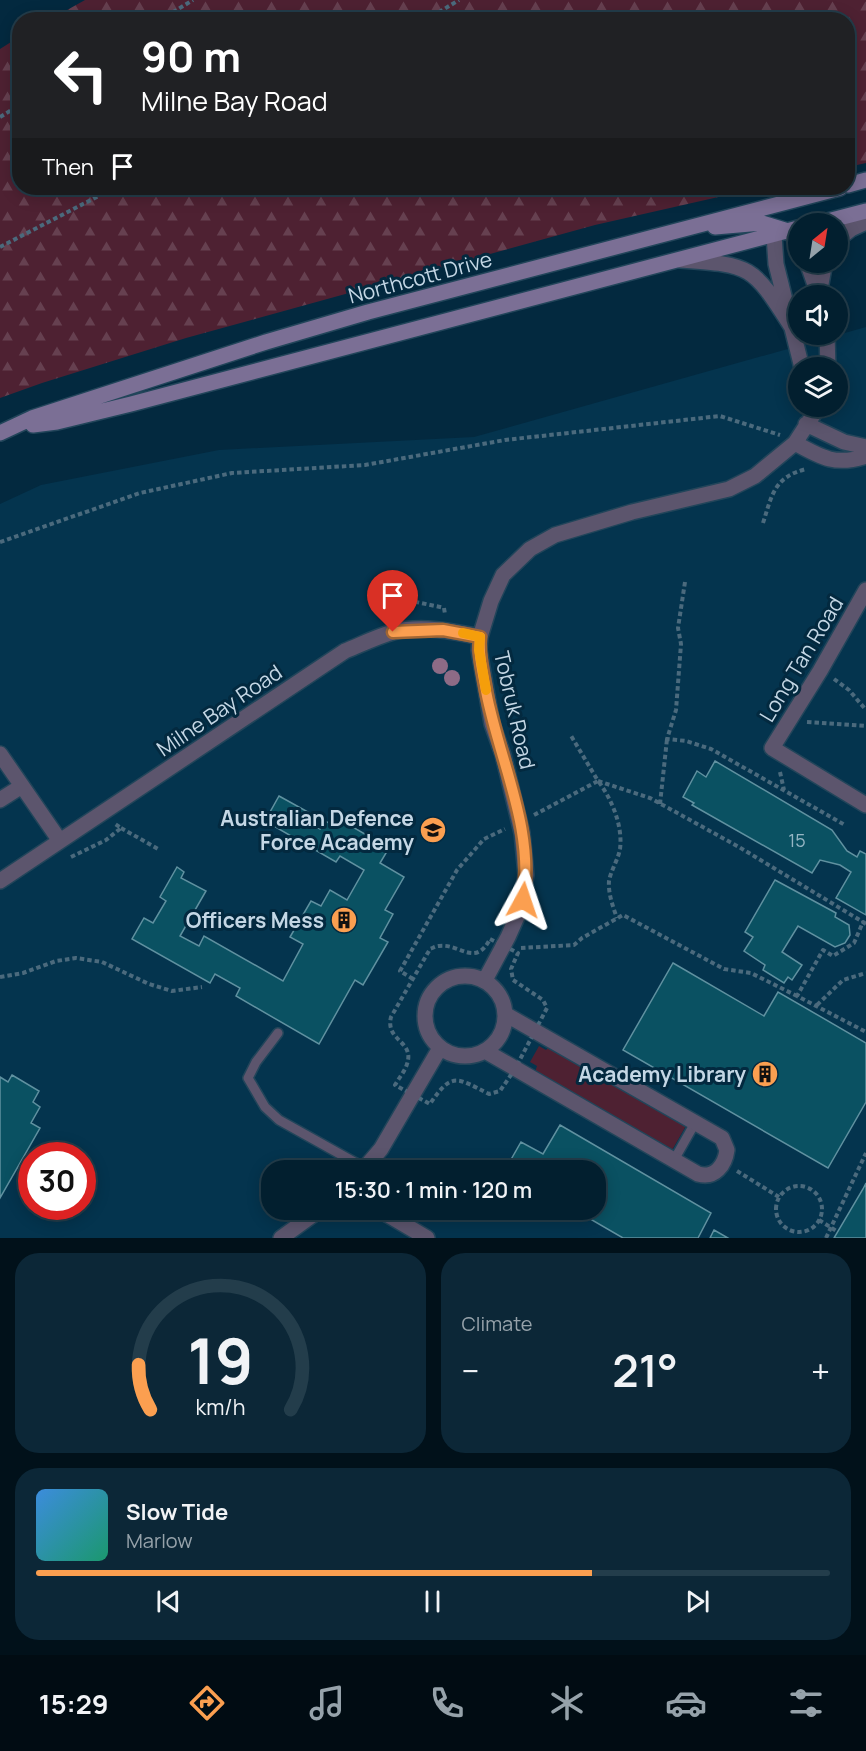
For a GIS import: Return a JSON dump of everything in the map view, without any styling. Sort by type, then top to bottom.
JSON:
[{"type":"street","name":"Northcott Drive","points":[[0,433],[32,418],[266,342],[378,309],[812,195]]},
{"type":"street","points":[[788,314],[776,264],[787,232],[790,207],[808,196]]},
{"type":"street","points":[[848,216],[866,211]]},
{"type":"street","points":[[848,231],[866,222]]},
{"type":"street","points":[[694,226],[722,227],[762,223],[787,232]]},
{"type":"street","name":"Northcott Drive","points":[[18,426],[57,422],[787,232]]},
{"type":"street","points":[[679,260],[732,264],[750,272],[769,291],[788,321]]},
{"type":"street","name":"Tobruk Road","points":[[806,417],[806,424]]},
{"type":"street","name":"Tobruk Road","points":[[485,981],[511,949],[525,888],[525,848],[492,723],[479,650],[480,637],[491,601],[503,575],[530,549],[555,535],[729,489],[755,476],[795,443],[811,417]]},
{"type":"street","points":[[806,424],[844,442],[866,447]]},
{"type":"street","points":[[795,443],[832,461],[845,462],[866,456]]},
{"type":"street","name":"Long Tan Road","points":[[866,590],[788,725],[772,748],[866,805]]},
{"type":"street","name":"Milne Bay Road","points":[[0,881],[345,651],[393,632],[443,630],[480,637]]},
{"type":"street","points":[[0,754],[60,841]]},
{"type":"street","points":[[0,800],[22,786]]},
{"type":"street","points":[[459,976],[477,977],[485,981],[501,998],[505,1022],[500,1037],[485,1051],[465,1056],[449,1053],[440,1048],[430,1037],[424,1020],[424,1011],[430,994],[442,982],[459,976]]},
{"type":"street","points":[[485,1051],[704,1176],[715,1173],[723,1163],[727,1154],[724,1141],[505,1014]]},
{"type":"street","points":[[372,1160],[381,1149],[440,1048]]},
{"type":"street","points":[[281,1238],[306,1220]]},
{"type":"street","points":[[397,1220],[427,1238]]},
{"type":"lane","points":[[278,1033],[256,1062],[249,1078],[266,1107],[279,1120],[348,1160]]},
{"type":"lane","points":[[674,1160],[695,1123]]},
{"type":"path","points":[[173,12],[193,0]]},
{"type":"path","points":[[439,12],[459,0]]},
{"type":"path","points":[[0,248],[101,195]]},
{"type":"path","points":[[0,542],[140,493],[232,473],[365,465],[505,440],[720,416],[782,435],[795,443]]},
{"type":"path","points":[[764,523],[772,493],[784,477],[807,469]]},
{"type":"path","points":[[660,805],[667,739],[676,711],[681,644],[678,628],[685,582]]},
{"type":"path","points":[[378,594],[444,608],[443,630]]},
{"type":"path","points":[[826,686],[831,677],[849,690],[866,710]]},
{"type":"path","points":[[810,712],[805,721],[866,726]]},
{"type":"path","points":[[570,734],[610,797],[620,847],[609,881],[617,918]]},
{"type":"path","points":[[667,739],[686,741],[711,749],[845,825]]},
{"type":"path","points":[[413,979],[400,971],[457,870],[484,839],[520,823],[598,781],[650,798],[739,847],[864,923],[854,943],[833,956],[823,950],[798,996]]},
{"type":"path","points":[[121,828],[160,850]]},
{"type":"path","points":[[511,949],[513,980],[543,1000],[547,1008],[536,1032],[500,1091],[489,1094],[461,1080],[450,1081],[443,1085],[430,1104],[395,1085],[407,1066],[409,1055],[405,1045],[393,1035],[389,1025],[391,1017],[430,949],[441,945],[465,954],[474,953],[482,950],[490,939],[511,949],[574,945],[623,915],[724,969],[751,973],[866,1032]]},
{"type":"path","points":[[0,977],[76,958],[102,962],[149,984],[172,991],[202,987]]},
{"type":"path","points":[[817,1005],[843,980],[866,973]]},
{"type":"path","points":[[826,1238],[866,1153]]},
{"type":"path","points":[[723,1163],[779,1197]]},
{"type":"path","points":[[789,1187],[811,1188],[820,1199],[822,1213],[819,1220],[807,1231],[791,1230],[784,1226],[776,1213],[779,1197],[789,1187]]},
{"type":"path","points":[[819,1220],[838,1232]]},
{"type":"shaded area","name":"Australian Defence Force Academy","points":[[866,327],[866,1238],[0,1238],[0,504],[41,485],[219,450],[474,437],[802,345],[848,345],[848,332]]},
{"type":"green space","points":[[85,0],[866,0],[866,163],[855,165],[855,12],[64,12]]},
{"type":"green space","points":[[12,41],[12,195],[727,195],[595,225],[186,338],[0,398],[0,49]]},
{"type":"green space","points":[[550,1045],[687,1124],[671,1152],[535,1072],[537,1066],[530,1062],[539,1046],[546,1050]]},
{"type":"building","points":[[715,761],[832,830],[847,851],[857,857],[860,851],[866,854],[866,915],[836,898],[851,872],[840,865],[820,860],[812,873],[692,805],[694,803],[683,797],[697,771],[706,777]]},
{"type":"building","name":"Officers Mess","points":[[279,796],[317,817],[312,825],[320,829],[325,821],[335,826],[339,819],[389,848],[380,863],[404,877],[385,910],[393,914],[380,938],[388,942],[363,985],[355,980],[319,1044],[236,996],[240,988],[215,974],[210,983],[132,939],[144,918],[153,923],[166,901],[160,897],[177,867],[184,872],[181,878],[206,891],[180,936],[199,946],[204,936],[283,981],[303,944],[290,937],[311,901],[321,906],[330,890],[347,900],[364,870],[340,856],[336,862],[265,821]]},
{"type":"building","points":[[775,880],[836,913],[835,917],[849,925],[850,935],[845,943],[835,947],[798,926],[782,952],[802,965],[792,980],[788,977],[784,983],[763,970],[765,965],[744,951],[753,937],[745,932]]},
{"type":"building","name":"Academy Library","points":[[673,963],[764,1016],[778,992],[866,1043],[866,1102],[828,1168],[623,1050]]},
{"type":"building","points":[[12,1075],[39,1091],[33,1102],[40,1107],[31,1123],[40,1128],[32,1142],[18,1142],[18,1166],[0,1198],[0,1077],[8,1082]]},
{"type":"building","points":[[560,1125],[711,1213],[698,1238],[623,1238],[592,1220],[606,1220],[606,1160],[511,1160],[521,1142],[543,1154]]},
{"type":"building","points":[[866,1183],[866,1238],[834,1238],[863,1189]]},
{"type":"building","points":[[714,1230],[728,1238],[710,1238]]},
{"type":"slow traffic","points":[[463,633],[480,637],[479,650],[486,690]]},
{"type":"place","name":"Australian Defence Force Academy","points":[[433,830]]},
{"type":"place","name":"Officers Mess","points":[[344,920]]},
{"type":"place","name":"Academy Library","points":[[765,1074]]},
{"type":"route","points":[[393,632],[448,630],[480,637],[479,650],[492,723],[503,755],[525,848],[526,875],[523,900]]}]
